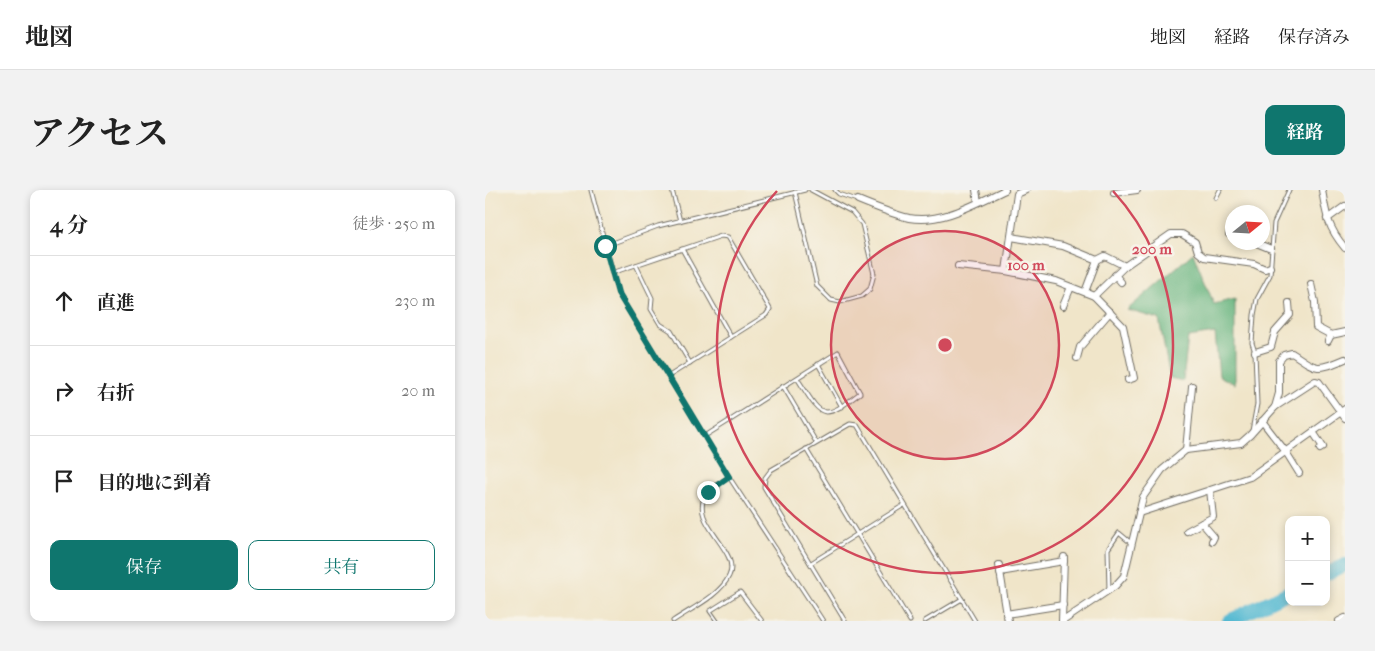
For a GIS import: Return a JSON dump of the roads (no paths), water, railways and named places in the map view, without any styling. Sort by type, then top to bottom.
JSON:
[{"type":"street","points":[[976,190],[978,202]]},
{"type":"street","points":[[858,200],[912,218],[951,214],[1005,190]]},
{"type":"street","points":[[1006,271],[1017,194],[1026,190]]},
{"type":"street","points":[[1114,193],[1137,190]]},
{"type":"street","points":[[1322,190],[1327,219],[1332,232],[1345,248]]},
{"type":"street","points":[[1327,219],[1345,206]]},
{"type":"street","points":[[1094,296],[1125,266],[1171,234],[1182,234],[1195,242],[1198,252],[1204,256],[1254,264],[1265,269],[1270,267]]},
{"type":"street","points":[[1011,237],[1063,246],[1097,260]]},
{"type":"street","points":[[1159,241],[1164,247]]},
{"type":"street","points":[[1085,292],[1097,260],[1105,256],[1125,266]]},
{"type":"street","points":[[958,266],[965,264],[1056,281],[1094,296],[1123,326],[1134,378],[1128,380]]},
{"type":"street","points":[[1115,275],[1121,282]]},
{"type":"street","points":[[1311,284],[1315,302],[1316,327],[1329,338],[1345,332]]},
{"type":"street","points":[[1063,306],[1071,286]]},
{"type":"street","points":[[1255,352],[1271,347],[1275,332],[1286,322],[1290,315],[1289,303]]},
{"type":"street","points":[[1077,358],[1081,347],[1110,312]]},
{"type":"street","points":[[1275,407],[1279,393],[1279,361],[1284,355],[1292,353],[1314,368],[1325,367],[1345,360]]},
{"type":"street","points":[[1062,621],[1109,590],[1124,576],[1143,497],[1162,470],[1186,450],[1241,443],[1275,407],[1315,381],[1319,382],[1343,410],[1345,418]]},
{"type":"street","points":[[1186,450],[1192,386]]},
{"type":"street","points":[[1139,513],[1251,477],[1343,410]]},
{"type":"street","points":[[1262,421],[1286,452],[1299,473]]},
{"type":"street","points":[[1313,432],[1323,447]]},
{"type":"street","points":[[1187,531],[1213,517],[1210,490]]},
{"type":"street","points":[[1202,522],[1214,537],[1212,541]]},
{"type":"street","points":[[1062,621],[1063,605],[1064,559],[999,569],[1007,618],[1063,605]]},
{"type":"street","points":[[1339,621],[1345,618]]},
{"type":"lane","points":[[591,190],[618,293],[729,477],[823,621]]},
{"type":"lane","points":[[673,190],[680,221]]},
{"type":"lane","points":[[605,246],[680,221],[805,190]]},
{"type":"lane","points":[[795,192],[817,286],[831,300],[840,302],[862,296],[870,289],[874,274],[862,224],[852,212],[811,190]]},
{"type":"lane","points":[[835,190],[839,194],[858,200]]},
{"type":"lane","points":[[1217,198],[1220,190]]},
{"type":"lane","points":[[1252,433],[1257,404],[1255,352],[1252,343],[1254,315],[1257,299],[1268,282],[1274,223],[1289,190]]},
{"type":"lane","points":[[612,272],[721,236],[728,237],[770,308],[766,315],[669,376]]},
{"type":"lane","points":[[682,249],[731,337]]},
{"type":"lane","points":[[636,264],[652,298],[651,309],[659,324],[671,331],[690,363]]},
{"type":"lane","points":[[705,436],[838,352],[860,393],[836,412],[820,411],[797,378]]},
{"type":"lane","points":[[818,364],[842,407]]},
{"type":"lane","points":[[783,386],[816,442]]},
{"type":"lane","points":[[845,621],[764,487],[765,478],[771,470],[816,442],[850,424],[857,426],[975,621]]},
{"type":"lane","points":[[806,449],[910,621]]},
{"type":"lane","points":[[673,621],[722,587],[731,574],[730,560],[703,515],[703,504],[708,492],[729,477]]},
{"type":"lane","points":[[811,563],[904,505]]},
{"type":"lane","points":[[1109,590],[1108,550],[1119,532],[1131,543]]},
{"type":"lane","points":[[717,621],[710,611],[740,592],[761,621]]},
{"type":"lane","points":[[925,621],[962,599]]},
{"type":"waterway","points":[[1330,572],[1345,565]]},
{"type":"waterway","points":[[1229,621],[1285,594]]}]
